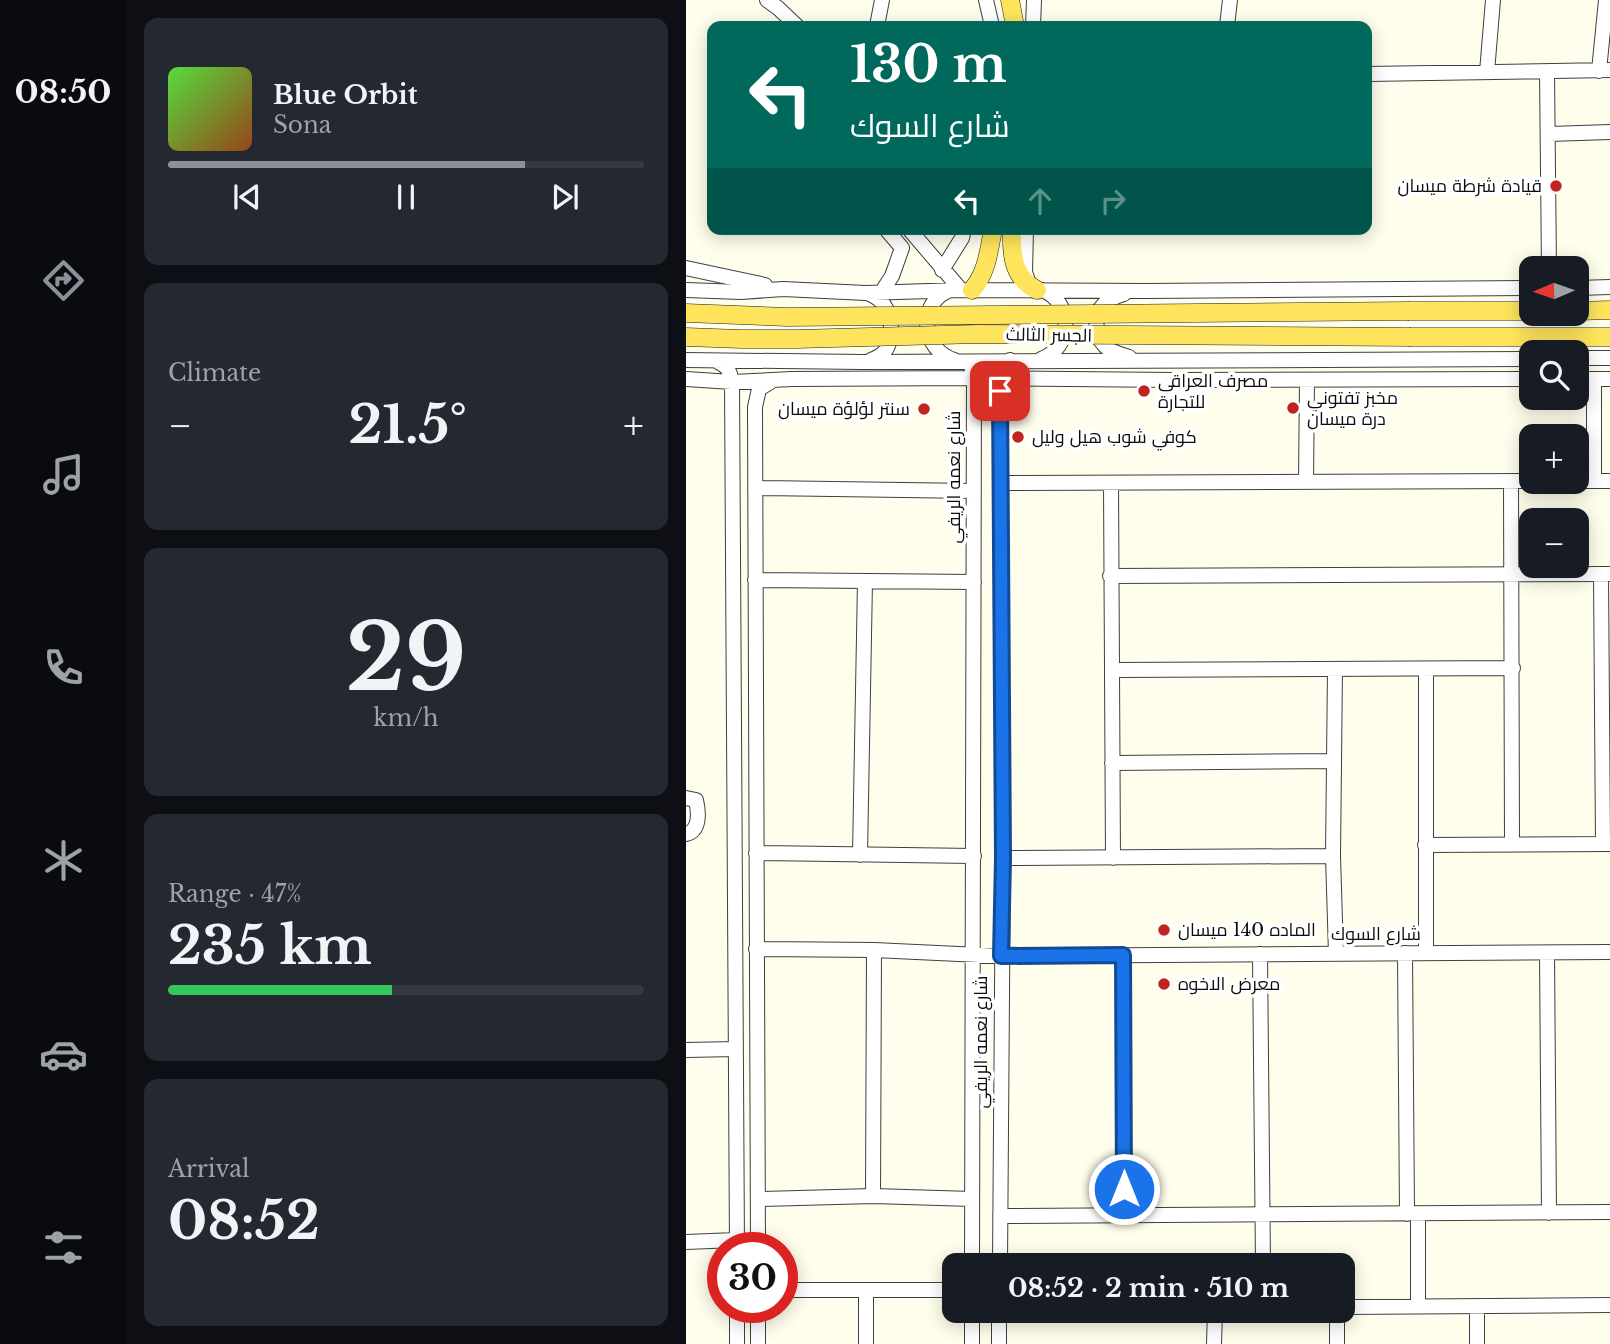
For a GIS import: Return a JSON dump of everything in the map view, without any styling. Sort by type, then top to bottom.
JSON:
[{"type":"main road","points":[[1000,0],[1003,21]]},
{"type":"main road","points":[[1010,0],[1014,21]]},
{"type":"main road","points":[[961,290],[980,281],[992,235]]},
{"type":"main road","points":[[1012,235],[1016,268],[1021,279],[1037,290]]},
{"type":"main road","points":[[1589,311],[1610,310]]},
{"type":"main road","name":"الجسر الثالث","points":[[686,313],[800,317],[1519,311]]},
{"type":"main road","name":"الجسر الثالث","points":[[686,337],[786,339],[991,334],[1610,337]]},
{"type":"street","points":[[767,0],[792,21]]},
{"type":"street","points":[[878,21],[882,0]]},
{"type":"street","points":[[986,0],[991,21]]},
{"type":"street","points":[[1033,21],[1034,0]]},
{"type":"street","points":[[1228,21],[1230,0]]},
{"type":"street","points":[[1487,72],[1493,0]]},
{"type":"street","points":[[1372,74],[1604,71],[1606,0]]},
{"type":"street","points":[[1547,72],[1549,256]]},
{"type":"street","points":[[1549,134],[1610,132]]},
{"type":"street","points":[[881,293],[892,276],[902,248],[891,235]]},
{"type":"street","points":[[914,235],[961,290]]},
{"type":"street","points":[[942,270],[963,235]]},
{"type":"street","points":[[1026,235],[1026,278],[1037,290],[1050,293],[1060,304],[1066,323],[1062,343],[1055,353],[1040,360]]},
{"type":"street","points":[[686,268],[783,289]]},
{"type":"street","points":[[1589,288],[1610,287]]},
{"type":"street","points":[[686,290],[720,292],[783,289],[881,293],[961,290],[1519,288]]},
{"type":"street","points":[[961,290],[942,293],[935,299],[927,327],[933,346],[939,353],[965,362]]},
{"type":"street","points":[[1146,291],[1126,293],[1102,306],[1097,317],[1097,332],[1102,344],[1109,349],[1130,357],[1148,359]]},
{"type":"street","points":[[862,362],[881,355],[888,349],[891,328],[886,307],[879,299],[866,293]]},
{"type":"street","points":[[1589,358],[1610,358]]},
{"type":"street","points":[[686,360],[965,362],[1519,359]]},
{"type":"street","name":"شارع نعمه الريفي","points":[[999,1253],[1003,858],[1000,379],[1002,368],[1010,360]]},
{"type":"street","points":[[710,361],[725,365],[731,372],[732,382],[736,1232]]},
{"type":"street","points":[[826,362],[828,379]]},
{"type":"street","name":"شارع نعمه الريفي","points":[[965,362],[971,366],[974,378],[972,1253]]},
{"type":"street","points":[[686,379],[732,382],[974,378],[1519,379]]},
{"type":"street","points":[[1589,379],[1610,379]]},
{"type":"street","points":[[1594,379],[1594,480]]},
{"type":"street","points":[[1306,482],[1307,380]]},
{"type":"street","points":[[758,1232],[755,407],[759,389],[772,381]]},
{"type":"street","points":[[731,409],[735,396],[743,392],[752,396],[755,407]]},
{"type":"street","points":[[1589,480],[1610,481]]},
{"type":"street","points":[[1511,481],[1512,844]]},
{"type":"street","points":[[1000,483],[1519,481]]},
{"type":"street","points":[[1111,482],[1113,858]]},
{"type":"street","points":[[755,488],[974,491]]},
{"type":"street","points":[[1110,576],[1606,574],[1607,844],[1425,845]]},
{"type":"street","points":[[755,580],[974,582]]},
{"type":"street","points":[[860,855],[865,581]]},
{"type":"street","points":[[1426,668],[1426,953]]},
{"type":"street","points":[[1113,670],[1513,668]]},
{"type":"street","points":[[1335,669],[1333,856],[1336,954]]},
{"type":"street","points":[[1112,763],[1334,761]]},
{"type":"street","points":[[686,798],[696,800],[697,824],[695,830],[686,834]]},
{"type":"street","points":[[735,820],[756,820]]},
{"type":"street","points":[[756,853],[974,856]]},
{"type":"street","points":[[1003,858],[1333,856]]},
{"type":"street","name":"شارع السوك","points":[[756,949],[874,950],[1001,956],[1610,952]]},
{"type":"street","points":[[873,1196],[874,950]]},
{"type":"street","points":[[1405,953],[1412,1213],[1418,1306]]},
{"type":"street","points":[[1547,953],[1549,1213]]},
{"type":"street","points":[[1260,954],[1263,1253]]},
{"type":"street","points":[[1123,955],[1124,1215]]},
{"type":"street","points":[[686,1051],[736,1049]]},
{"type":"street","points":[[758,1199],[873,1196],[972,1199]]},
{"type":"street","points":[[1000,1216],[1610,1212]]},
{"type":"street","points":[[686,1242],[707,1243]]},
{"type":"street","points":[[798,1290],[942,1290]]},
{"type":"street","points":[[866,1290],[866,1344]]},
{"type":"street","points":[[1355,1307],[1610,1305]]},
{"type":"street","points":[[1477,1306],[1477,1344]]},
{"type":"street","points":[[737,1323],[737,1344]]},
{"type":"street","points":[[758,1323],[758,1344]]},
{"type":"street","points":[[972,1323],[972,1344]]},
{"type":"street","points":[[999,1323],[999,1344]]},
{"type":"street","points":[[1214,1344],[1215,1323]]},
{"type":"street","points":[[1337,1323],[1337,1344]]},
{"type":"place","name":"قيادة شرطة ميسان","points":[[1556,186]]},
{"type":"place","name":"مصرف العراقي للتجارة","points":[[1144,391]]},
{"type":"place","name":"مخبز تفتوني درة ميسان","points":[[1293,408]]},
{"type":"place","name":"سنتر لؤلؤة ميسان","points":[[924,409]]},
{"type":"place","name":"كوفي شوب هيل وليل","points":[[1018,437]]},
{"type":"place","name":"الماده 140 ميسان","points":[[1164,930]]},
{"type":"place","name":"معرض الاخوه","points":[[1164,984]]},
{"type":"route","points":[[1000,391],[1003,858],[1001,956],[1123,955],[1124,1189]]}]
